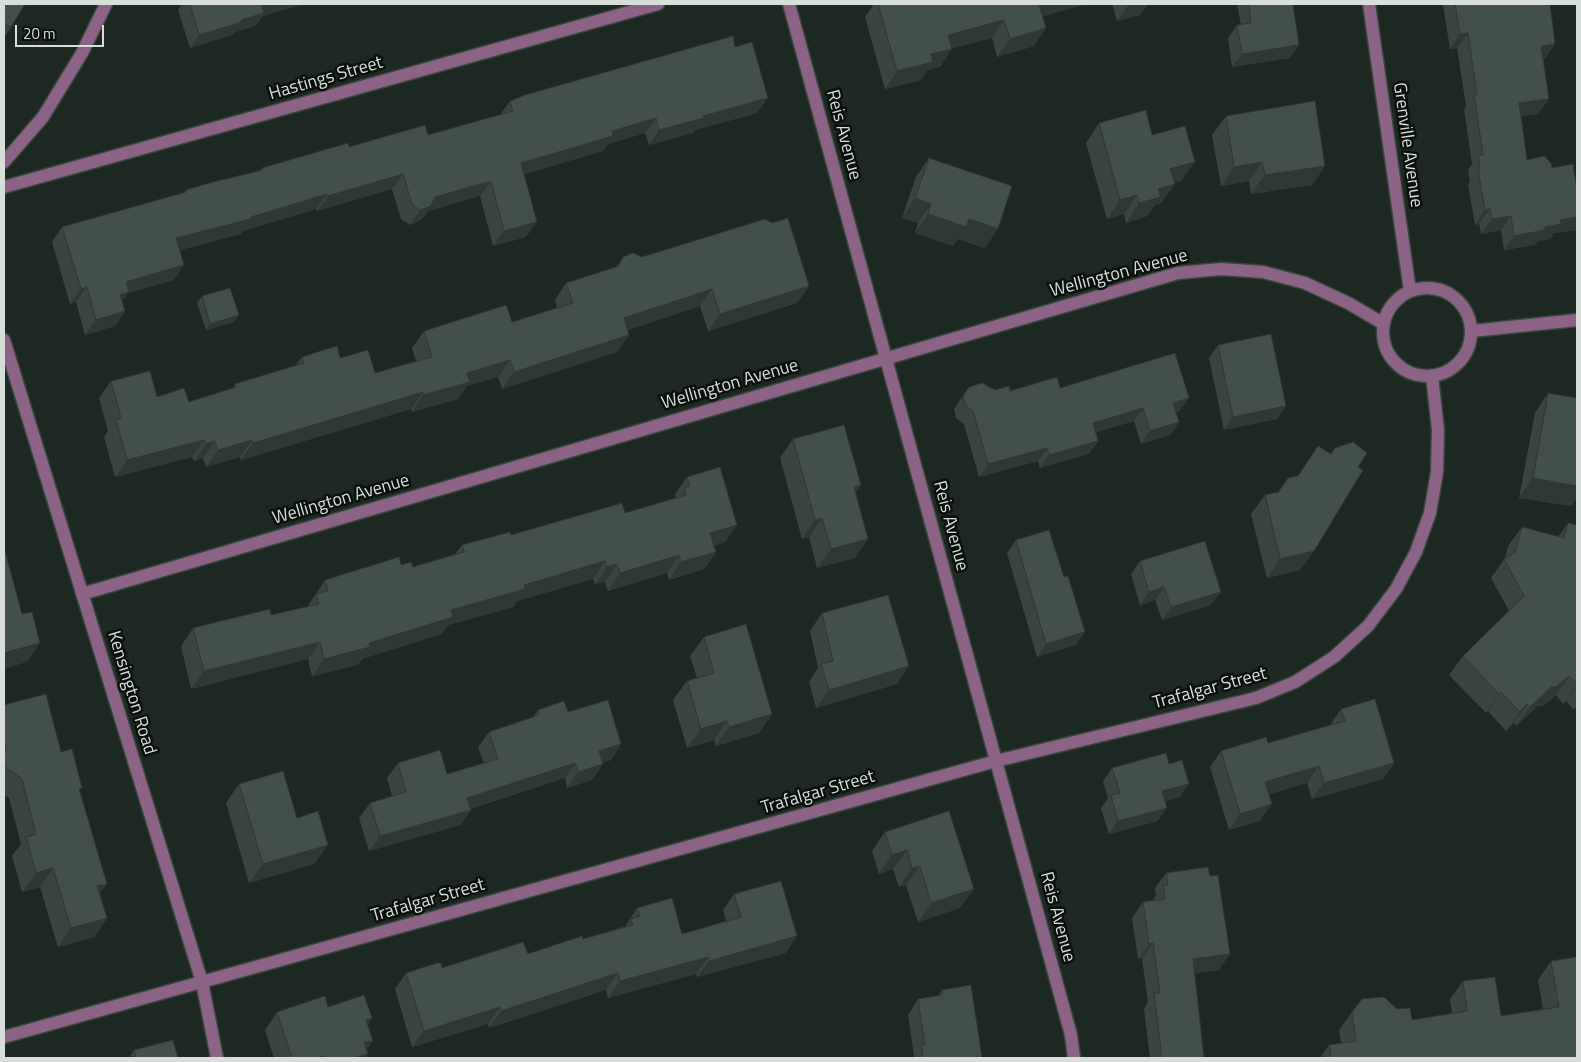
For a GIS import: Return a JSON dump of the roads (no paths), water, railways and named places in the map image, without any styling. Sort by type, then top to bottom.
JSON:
[{"type":"street","points":[[4,162],[43,118],[82,53],[106,4]]},
{"type":"street","name":"Hastings Street","points":[[4,187],[658,4]]},
{"type":"street","name":"Reis Avenue","points":[[789,4],[1071,1035],[1074,1058]]},
{"type":"street","name":"Grenville Avenue","points":[[1369,4],[1410,291]]},
{"type":"street","name":"Wellington Avenue","points":[[82,594],[1178,273],[1220,269],[1263,272],[1305,283],[1348,303],[1384,324]]},
{"type":"street","points":[[1424,288],[1438,289],[1451,295],[1462,305],[1469,317],[1472,331],[1470,345],[1464,358],[1453,368],[1440,375],[1425,377],[1410,373],[1398,365],[1388,353],[1384,339],[1384,324],[1389,310],[1398,299],[1410,291],[1424,288]]},
{"type":"street","points":[[1472,331],[1577,320]]},
{"type":"street","name":"Kensington Road","points":[[4,340],[202,982],[217,1058]]},
{"type":"street","name":"Trafalgar Street","points":[[4,1037],[996,761],[1256,698],[1294,682],[1334,657],[1368,626],[1396,589],[1419,544],[1430,513],[1437,472],[1438,430],[1432,376]]}]
